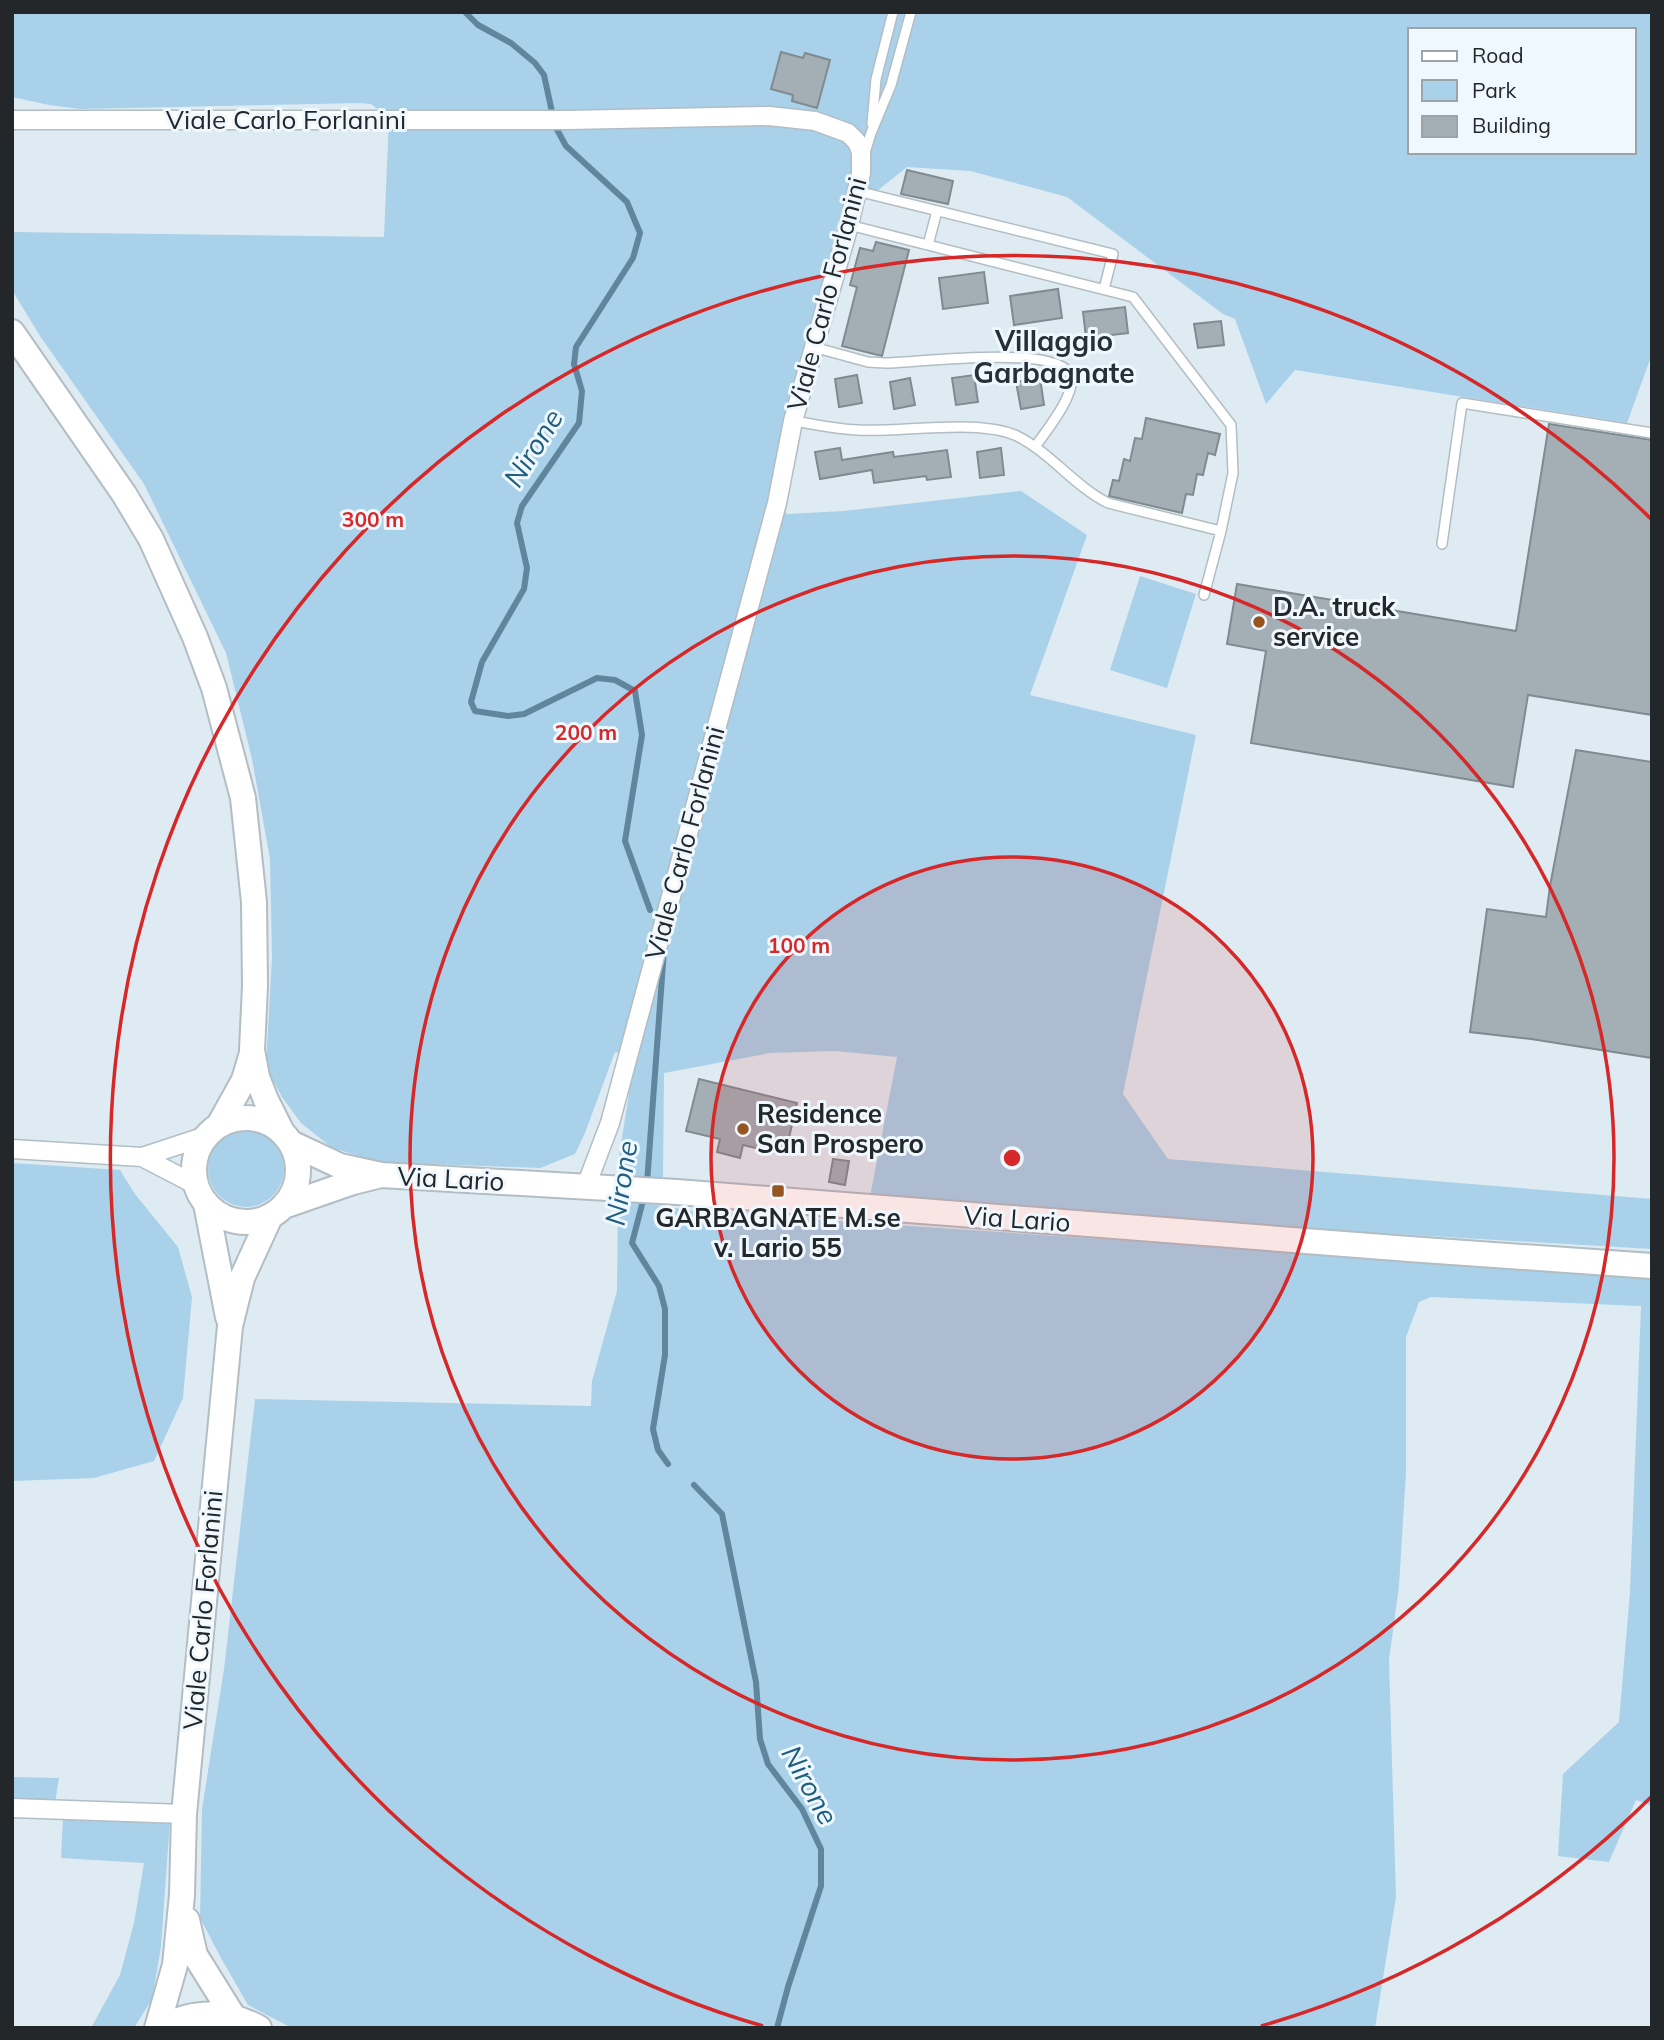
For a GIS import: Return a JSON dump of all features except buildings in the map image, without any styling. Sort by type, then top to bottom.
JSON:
[{"type":"street","name":"Viale Carlo Forlanini","points":[[12,120],[568,120],[769,116],[816,121],[848,133],[857,142],[862,163],[857,191],[793,421],[777,503],[610,1123],[586,1186]]},
{"type":"street","points":[[12,332],[124,494],[150,539],[195,637],[214,688],[243,798],[254,902],[253,1050],[257,1077],[265,1100],[296,1156],[299,1169],[292,1195],[277,1211],[257,1222],[243,1223],[222,1217],[201,1194],[142,1157]]},
{"type":"street","points":[[201,1194],[193,1167],[197,1150],[213,1130],[243,1080],[253,1050]]},
{"type":"street","points":[[12,1149],[142,1157],[235,1119],[252,1118],[268,1123],[287,1138]]},
{"type":"street","name":"Via Lario","points":[[287,1138],[340,1166],[381,1175],[636,1189],[1652,1266]]},
{"type":"street","name":"Via Lario","points":[[277,1211],[353,1182],[381,1175]]},
{"type":"street","name":"Viale Carlo Forlanini","points":[[201,1194],[230,1326]]},
{"type":"street","name":"Viale Carlo Forlanini","points":[[159,2028],[175,1965],[182,1895],[184,1814],[230,1326],[242,1278],[277,1211]]},
{"type":"street","points":[[12,1808],[184,1814]]},
{"type":"street","name":"Viale Carlo Forlanini","points":[[182,1895],[195,1955],[233,2016]]},
{"type":"street","points":[[159,2028],[185,2017],[201,2014],[233,2016],[259,2028]]},
{"type":"lane","points":[[871,133],[876,79],[893,12]]},
{"type":"lane","points":[[862,163],[891,85],[911,12]]},
{"type":"lane","points":[[857,191],[1112,254],[1104,289]]},
{"type":"lane","points":[[928,245],[937,211]]},
{"type":"lane","points":[[849,225],[1133,297],[1231,425],[1233,473],[1204,595]]},
{"type":"lane","points":[[813,347],[868,362],[993,356],[1046,361],[1065,367],[1072,380],[1067,398],[1035,447]]},
{"type":"lane","points":[[1442,544],[1462,403],[1652,433]]},
{"type":"lane","points":[[793,421],[855,430],[996,430],[1017,436],[1035,447],[1077,483],[1108,503],[1221,531]]},
{"type":"green space","points":[[12,12],[1652,12],[1652,354],[1627,423],[1295,370],[1266,404],[1235,319],[1223,314],[1067,197],[970,171],[907,167],[838,222],[773,495],[787,514],[844,511],[1021,491],[1087,535],[1030,695],[1196,735],[1123,1094],[1168,1159],[1652,1199],[1652,1249],[1052,1214],[870,1197],[897,1057],[835,1051],[770,1053],[664,1073],[663,1179],[625,1177],[618,1163],[635,1056],[615,1052],[575,1154],[540,1168],[376,1162],[331,1147],[301,1123],[282,1097],[266,1067],[272,957],[270,859],[252,759],[226,653],[144,484],[40,336],[12,290],[12,232],[384,237],[389,118],[371,104],[360,103],[80,109],[12,97]]},
{"type":"green space","points":[[1140,576],[1196,594],[1167,688],[1110,670]]},
{"type":"green space","points":[[246,1131],[260,1134],[273,1142],[281,1155],[284,1169],[281,1183],[273,1196],[260,1204],[246,1207],[232,1204],[219,1196],[211,1183],[208,1169],[211,1155],[219,1142],[232,1134]]},
{"type":"green space","points":[[12,1163],[120,1170],[135,1194],[178,1247],[192,1297],[183,1398],[154,1461],[94,1478],[12,1481]]},
{"type":"green space","points":[[618,1199],[701,1212],[1652,1276],[1652,1806],[1636,1800],[1609,1862],[1558,1856],[1563,1774],[1619,1722],[1630,1592],[1641,1306],[1431,1297],[1419,1302],[1406,1337],[1406,1472],[1399,1586],[1389,1660],[1396,1897],[1375,2028],[292,2028],[248,2005],[200,1918],[202,1809],[224,1669],[255,1399],[591,1406],[592,1381],[617,1291]]},
{"type":"green space","points":[[12,1777],[59,1778],[55,1803],[12,1798]]},
{"type":"green space","points":[[63,1818],[170,1820],[161,1947],[152,1999],[134,2028],[91,2028],[120,1975],[134,1923],[144,1863],[61,1858]]},
{"type":"waterway","name":"Nirone","points":[[465,12],[478,25],[511,43],[535,63],[544,75],[555,126],[566,146],[627,202],[640,233],[633,258],[576,347],[574,364],[582,391],[579,423],[522,506],[517,523],[527,568],[524,589],[482,662],[471,702],[475,711],[508,716],[524,714],[597,678],[615,680],[635,691],[642,735],[625,841],[650,910]]},
{"type":"waterway","name":"Nirone","points":[[647,1183],[664,950]]},
{"type":"waterway","name":"Nirone","points":[[644,1197],[632,1243],[659,1286],[665,1309],[665,1355],[653,1429],[658,1450],[668,1464]]},
{"type":"waterway","name":"Nirone","points":[[694,1485],[722,1514],[756,1682],[760,1739],[768,1764],[802,1809],[821,1849],[821,1886],[777,2028]]},
{"type":"place","name":"D.A. truck service","points":[[1259,622]]},
{"type":"place","name":"Residence San Prospero","points":[[743,1129]]},
{"type":"place","name":"GARBAGNATE M.se v. Lario 55","points":[[778,1191]]},
{"type":"district","name":"Villaggio Garbagnate","points":[[1054,357]]}]
